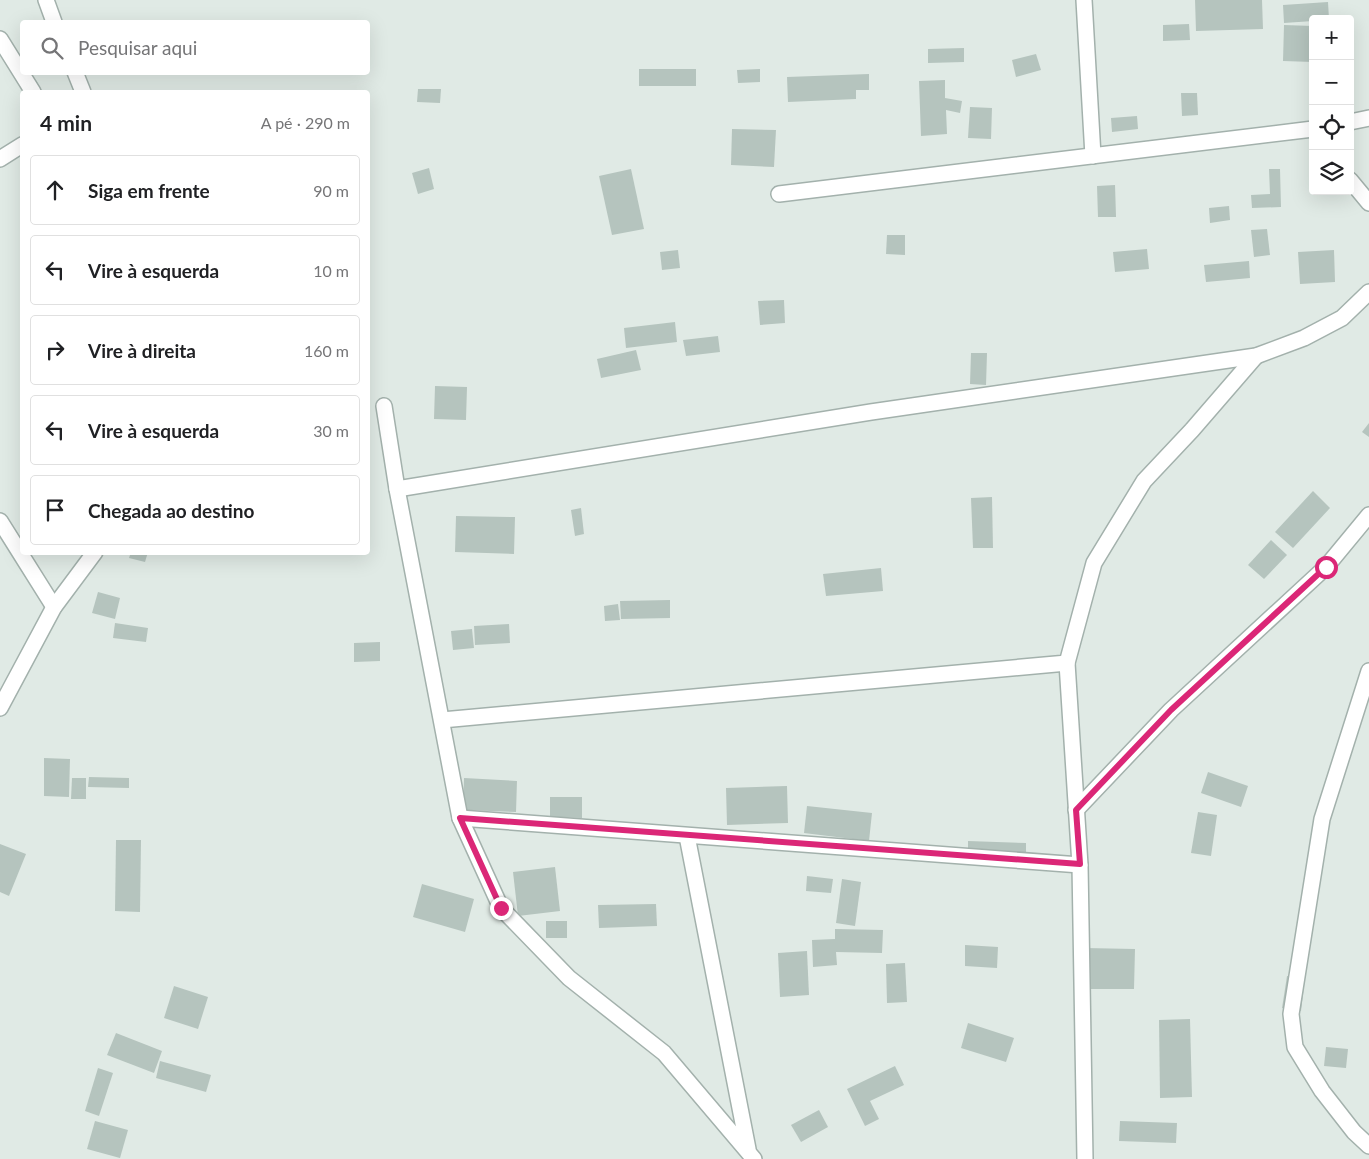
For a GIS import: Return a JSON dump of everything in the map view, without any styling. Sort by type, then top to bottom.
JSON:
[{"type":"street","points":[[46,0],[47,8],[53,20]]},
{"type":"street","points":[[1084,0],[1093,156]]},
{"type":"street","points":[[0,39],[20,71]]},
{"type":"street","points":[[22,75],[32,90]]},
{"type":"street","points":[[76,75],[82,90]]},
{"type":"street","points":[[1354,121],[1369,118]]},
{"type":"street","points":[[779,194],[1309,132]]},
{"type":"street","points":[[0,159],[20,146]]},
{"type":"street","points":[[1354,185],[1369,203]]},
{"type":"street","points":[[397,489],[871,412],[1256,356],[1304,338],[1342,318],[1369,292]]},
{"type":"street","points":[[1085,1159],[1080,864],[1067,663],[1094,563],[1144,481],[1192,430],[1256,356]]},
{"type":"street","points":[[384,406],[397,489],[460,818],[501,908],[569,978],[664,1053],[751,1155]]},
{"type":"street","points":[[1076,810],[1171,710],[1326,567],[1369,515]]},
{"type":"street","points":[[0,521],[20,553]]},
{"type":"street","points":[[21,555],[54,607]]},
{"type":"street","points":[[0,708],[54,607],[93,555]]},
{"type":"street","points":[[442,720],[1067,663]]},
{"type":"street","points":[[1369,671],[1322,819],[1291,1014],[1295,1047],[1322,1092],[1354,1132],[1369,1146]]},
{"type":"street","points":[[460,818],[1080,864]]},
{"type":"street","points":[[687,836],[751,1155]]},
{"type":"building","points":[[1195,0],[1262,0],[1263,29],[1196,31]]},
{"type":"building","points":[[1328,2],[1329,15],[1309,15],[1309,21],[1284,23],[1283,5]]},
{"type":"building","points":[[1189,24],[1190,40],[1163,41],[1163,25]]},
{"type":"building","points":[[1284,25],[1309,26],[1309,62],[1283,61]]},
{"type":"building","points":[[964,48],[964,62],[928,63],[928,49]]},
{"type":"building","points":[[1036,54],[1041,70],[1016,77],[1012,60]]},
{"type":"building","points":[[639,69],[696,69],[696,86],[639,86]]},
{"type":"building","points":[[760,69],[760,82],[738,83],[737,70]]},
{"type":"building","points":[[869,74],[869,90],[856,90],[856,99],[788,102],[787,77]]},
{"type":"building","points":[[945,80],[945,98],[962,101],[960,113],[946,110],[947,134],[921,136],[919,81]]},
{"type":"building","points":[[418,89],[441,89],[440,103],[417,102]]},
{"type":"building","points":[[1181,93],[1197,93],[1198,115],[1182,116]]},
{"type":"building","points":[[970,107],[992,108],[991,139],[968,138]]},
{"type":"building","points":[[1137,116],[1138,129],[1112,132],[1111,118]]},
{"type":"building","points":[[732,129],[776,130],[774,167],[731,165]]},
{"type":"building","points":[[429,168],[434,189],[418,194],[412,173]]},
{"type":"building","points":[[631,169],[644,229],[612,235],[599,176]]},
{"type":"building","points":[[1269,169],[1280,169],[1281,207],[1252,208],[1251,195],[1270,194]]},
{"type":"building","points":[[1115,185],[1116,217],[1098,217],[1097,186]]},
{"type":"building","points":[[1229,206],[1230,220],[1210,223],[1209,208]]},
{"type":"building","points":[[1267,229],[1270,255],[1254,257],[1251,230]]},
{"type":"building","points":[[887,235],[905,235],[905,255],[886,254]]},
{"type":"building","points":[[1147,249],[1149,269],[1115,272],[1113,252]]},
{"type":"building","points":[[678,250],[680,268],[662,270],[660,252]]},
{"type":"building","points":[[1334,250],[1335,282],[1300,284],[1298,252]]},
{"type":"building","points":[[1249,261],[1250,278],[1206,282],[1204,265]]},
{"type":"building","points":[[784,300],[785,323],[760,325],[758,301]]},
{"type":"building","points":[[675,322],[677,342],[626,348],[624,328]]},
{"type":"building","points":[[718,336],[720,352],[686,356],[683,340]]},
{"type":"building","points":[[636,350],[641,370],[601,378],[597,359]]},
{"type":"building","points":[[971,353],[987,353],[986,385],[970,384]]},
{"type":"building","points":[[435,386],[467,387],[466,420],[434,419]]},
{"type":"building","points":[[1369,423],[1369,437],[1362,432]]},
{"type":"building","points":[[1313,491],[1330,508],[1293,548],[1275,532]]},
{"type":"building","points":[[992,497],[993,548],[973,548],[971,498]]},
{"type":"building","points":[[581,508],[584,534],[575,536],[571,510]]},
{"type":"building","points":[[456,516],[515,517],[514,554],[455,552]]},
{"type":"building","points":[[1271,540],[1287,555],[1264,579],[1248,565]]},
{"type":"building","points":[[130,555],[147,555],[145,562],[129,558]]},
{"type":"building","points":[[881,568],[883,591],[826,596],[823,574]]},
{"type":"building","points":[[98,592],[120,598],[115,619],[92,613]]},
{"type":"building","points":[[670,600],[670,618],[621,619],[620,601]]},
{"type":"building","points":[[618,604],[620,620],[605,621],[604,606]]},
{"type":"building","points":[[115,623],[148,628],[146,642],[113,638]]},
{"type":"building","points":[[509,624],[510,643],[475,645],[474,626]]},
{"type":"building","points":[[472,629],[474,648],[453,650],[451,631]]},
{"type":"building","points":[[380,642],[380,661],[354,662],[354,643]]},
{"type":"building","points":[[44,758],[70,759],[69,797],[44,796]]},
{"type":"building","points":[[1208,772],[1248,786],[1241,807],[1201,793]]},
{"type":"building","points":[[89,777],[129,778],[129,788],[88,787]]},
{"type":"building","points":[[72,778],[86,778],[86,799],[71,799]]},
{"type":"building","points":[[464,778],[517,781],[516,812],[463,810]]},
{"type":"building","points":[[787,786],[788,823],[727,825],[726,788]]},
{"type":"building","points":[[550,797],[582,797],[582,818],[550,817]]},
{"type":"building","points":[[807,806],[872,813],[869,841],[804,833]]},
{"type":"building","points":[[1198,812],[1217,815],[1211,856],[1191,853]]},
{"type":"building","points":[[116,840],[141,840],[140,912],[115,911]]},
{"type":"building","points":[[968,841],[1026,843],[1026,862],[968,860]]},
{"type":"building","points":[[0,844],[26,854],[9,896],[0,892]]},
{"type":"building","points":[[555,867],[560,911],[518,916],[513,872]]},
{"type":"building","points":[[807,876],[833,879],[831,893],[806,891]]},
{"type":"building","points":[[842,879],[861,882],[855,926],[836,923]]},
{"type":"building","points":[[422,884],[474,899],[465,932],[413,917]]},
{"type":"building","points":[[656,904],[657,926],[599,928],[598,905]]},
{"type":"building","points":[[546,921],[567,921],[567,938],[546,938]]},
{"type":"building","points":[[835,929],[883,930],[882,953],[836,952],[837,965],[813,967],[812,940],[835,939]]},
{"type":"building","points":[[965,945],[998,947],[997,968],[965,966]]},
{"type":"building","points":[[1085,948],[1135,949],[1134,989],[1084,989]]},
{"type":"building","points":[[807,951],[809,995],[780,997],[778,953]]},
{"type":"building","points":[[905,963],[907,1002],[887,1003],[886,964]]},
{"type":"building","points":[[1287,976],[1305,978],[1301,1011],[1282,1008]]},
{"type":"building","points":[[174,986],[208,997],[198,1029],[164,1018]]},
{"type":"building","points":[[1190,1019],[1192,1097],[1160,1098],[1159,1020]]},
{"type":"building","points":[[968,1023],[1014,1038],[1006,1062],[961,1048]]},
{"type":"building","points":[[116,1033],[162,1051],[154,1073],[107,1055]]},
{"type":"building","points":[[1326,1047],[1348,1049],[1346,1068],[1324,1066]]},
{"type":"building","points":[[160,1061],[211,1075],[206,1092],[156,1078]]},
{"type":"building","points":[[895,1066],[904,1085],[870,1101],[879,1119],[865,1126],[847,1089]]},
{"type":"building","points":[[98,1068],[113,1073],[99,1116],[85,1111]]},
{"type":"building","points":[[819,1110],[828,1127],[801,1142],[791,1125]]},
{"type":"building","points":[[95,1121],[128,1130],[120,1158],[87,1149]]},
{"type":"building","points":[[1120,1121],[1177,1123],[1176,1143],[1119,1141]]},
{"type":"route","points":[[501,908],[460,818],[1080,864],[1076,810],[1171,710],[1326,567]]}]
